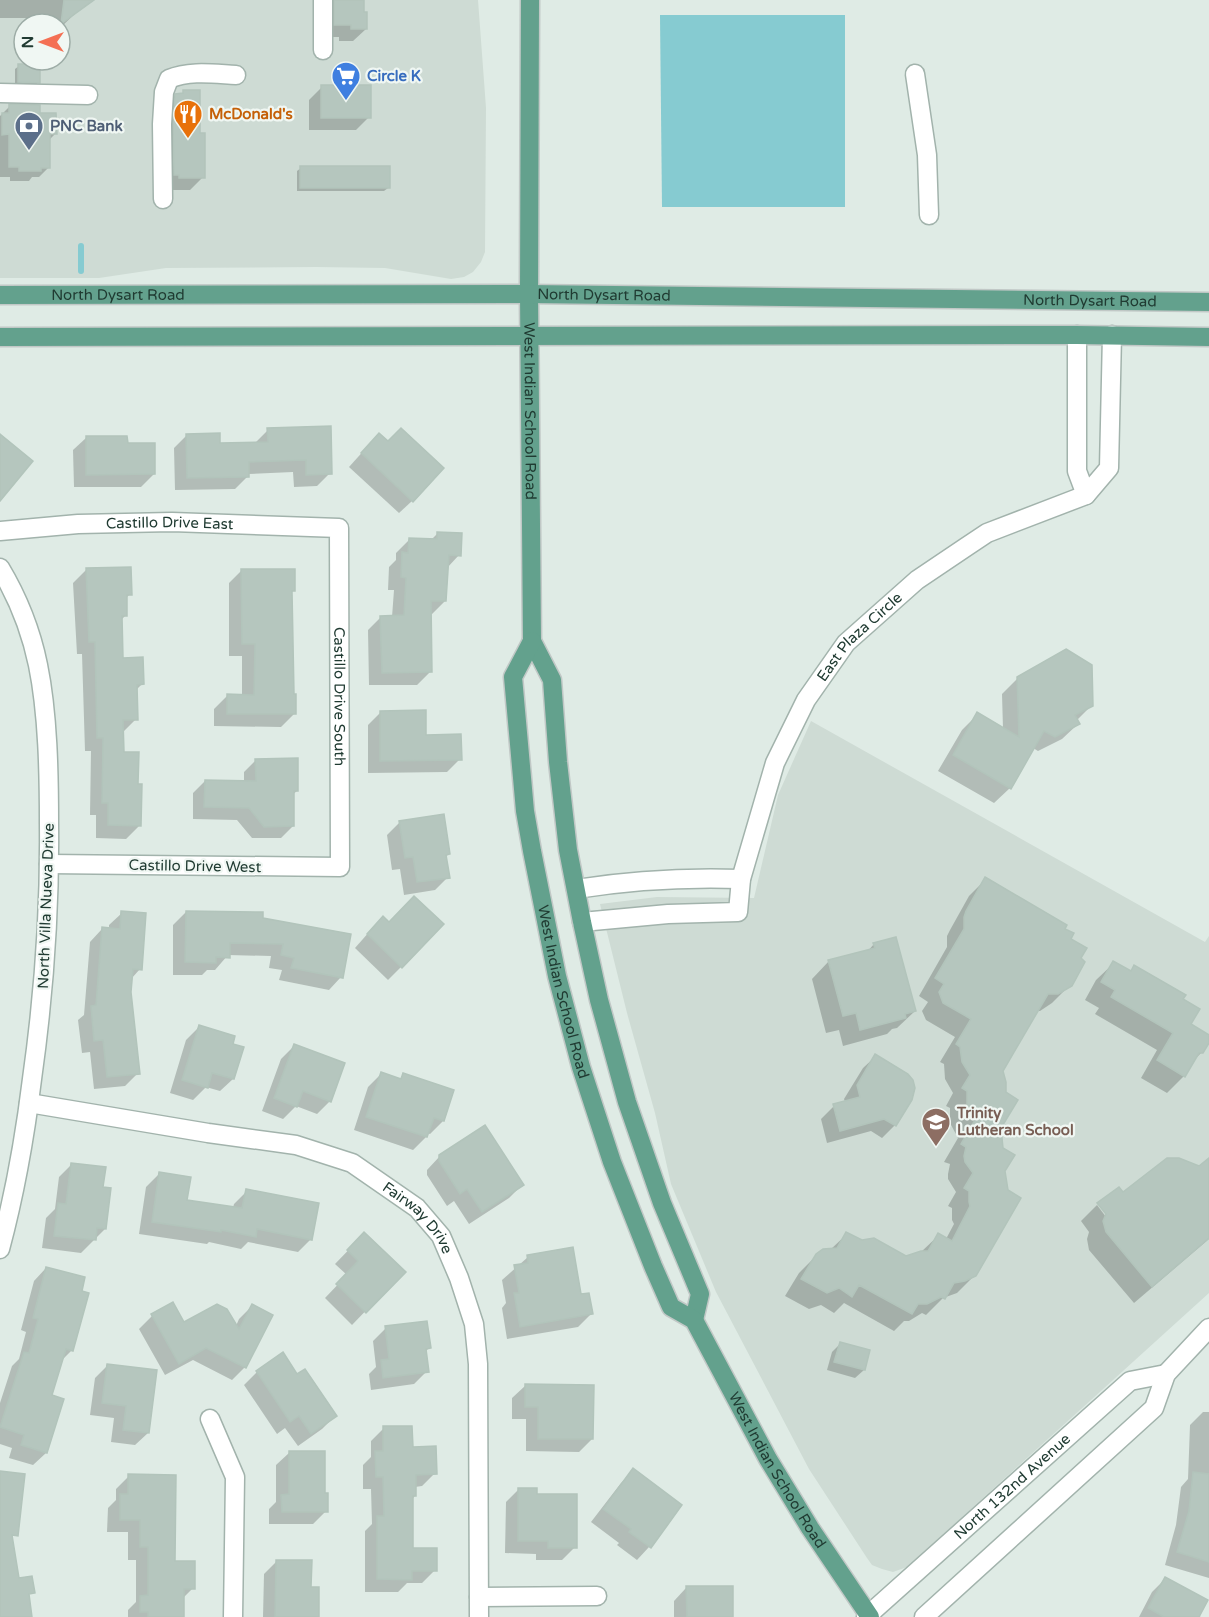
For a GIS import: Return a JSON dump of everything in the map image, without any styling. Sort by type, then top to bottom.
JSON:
[{"type":"main road","name":"West Indian School Road","points":[[530,0],[529,294],[532,641],[552,680],[568,849],[599,1000],[627,1102],[662,1203],[700,1294],[694,1320]]},
{"type":"main road","name":"North Dysart Road","points":[[0,295],[529,294],[1209,302]]},
{"type":"main road","points":[[0,337],[1077,335],[1209,337]]},
{"type":"main road","name":"West Indian School Road","points":[[532,641],[513,677],[525,811],[557,976],[581,1067],[625,1196],[670,1307],[694,1320],[773,1468],[868,1616]]},
{"type":"street","points":[[322,50],[323,0]]},
{"type":"street","points":[[915,74],[927,155],[929,214]]},
{"type":"street","points":[[163,199],[164,92],[169,79],[179,75],[236,75]]},
{"type":"street","points":[[0,93],[88,95]]},
{"type":"street","points":[[1077,335],[1077,471],[1086,495]]},
{"type":"street","name":"East Plaza Circle","points":[[582,922],[668,914],[738,912],[741,879],[775,763],[806,700],[846,643],[917,580],[987,533],[1086,495],[1109,468],[1112,335]]},
{"type":"street","name":"Castillo Drive East","points":[[0,531],[78,524],[172,522],[339,528]]},
{"type":"street","name":"Castillo Drive South","points":[[339,528],[340,867]]},
{"type":"street","name":"North Villa Nueva Drive","points":[[0,568],[20,607],[31,635],[39,666],[47,746],[50,864],[44,987],[29,1103],[20,1160],[0,1249]]},
{"type":"street","name":"Castillo Drive West","points":[[50,864],[340,867]]},
{"type":"street","points":[[576,889],[660,879],[695,877],[741,879]]},
{"type":"street","name":"Fairway Drive","points":[[29,1103],[208,1133],[296,1145],[352,1163],[417,1208],[441,1236],[459,1278],[474,1324],[478,1364],[478,1617]]},
{"type":"street","points":[[924,1617],[1154,1408],[1166,1374],[1209,1328]]},
{"type":"street","name":"North 132nd Avenue","points":[[868,1616],[1130,1381],[1166,1374]]},
{"type":"street","points":[[210,1419],[235,1477],[233,1617]]},
{"type":"street","points":[[479,1597],[597,1596]]},
{"type":"shaded area","points":[[0,0],[478,0],[486,108],[485,252],[473,272],[464,277],[451,279],[385,268],[166,268],[99,278],[0,278]]},
{"type":"shaded area","name":"Trinity Lutheran School","points":[[811,721],[1205,942],[1209,936],[1209,1293],[907,1567],[893,1572],[872,1565],[809,1469],[716,1292],[671,1184],[655,1113],[600,904],[657,897],[754,898],[778,795]]},
{"type":"water","points":[[660,15],[845,15],[845,207],[662,207]]},
{"type":"building","points":[[64,0],[94,0],[72,16],[72,12],[62,12]]},
{"type":"building","points":[[334,0],[364,0],[367,29],[351,29],[351,25],[334,25]]},
{"type":"building","points":[[18,72],[40,72],[40,83],[18,82]]},
{"type":"building","name":"Circle K","points":[[321,85],[371,85],[371,118],[321,118]]},
{"type":"building","name":"McDonald's","points":[[183,90],[200,90],[200,133],[205,133],[205,178],[179,178],[179,175],[174,175],[175,94],[183,93]]},
{"type":"building","name":"PNC Bank","points":[[9,104],[40,105],[40,113],[56,113],[57,134],[50,134],[50,168],[41,168],[41,171],[19,171],[19,167],[9,167],[9,134],[2,135],[2,113],[9,113]]},
{"type":"building","points":[[300,166],[390,166],[390,188],[300,188]]},
{"type":"building","points":[[331,426],[332,474],[306,475],[306,460],[249,462],[249,477],[187,478],[186,434],[220,433],[220,443],[268,442],[267,428]]},
{"type":"building","points":[[401,428],[444,468],[413,502],[361,453],[379,433],[388,441]]},
{"type":"building","points":[[0,434],[33,461],[0,501]]},
{"type":"building","points":[[86,436],[127,436],[128,443],[155,443],[155,474],[86,475]]},
{"type":"building","points":[[437,532],[462,533],[461,556],[449,555],[446,601],[431,601],[432,672],[382,673],[380,616],[404,615],[406,578],[401,577],[402,552],[408,553],[409,538],[437,539]]},
{"type":"building","points":[[131,567],[132,595],[127,595],[127,616],[122,616],[123,658],[143,657],[144,684],[137,685],[138,720],[123,720],[124,752],[139,752],[138,784],[142,784],[141,826],[108,825],[108,803],[102,803],[103,738],[97,738],[95,642],[89,642],[86,568]]},
{"type":"building","points":[[241,569],[295,569],[295,591],[292,591],[296,714],[227,714],[227,694],[254,695],[255,644],[242,644]]},
{"type":"building","points":[[1066,649],[1092,665],[1093,706],[1075,715],[1080,724],[1055,737],[1044,731],[1011,789],[953,755],[977,712],[1019,737],[1017,677]]},
{"type":"building","points":[[426,710],[426,735],[461,734],[462,760],[380,761],[380,711]]},
{"type":"building","points":[[298,758],[298,791],[294,791],[294,826],[264,827],[249,808],[204,807],[205,780],[256,781],[255,759]]},
{"type":"building","points":[[444,814],[450,854],[446,855],[450,878],[417,882],[413,857],[405,858],[399,821]]},
{"type":"building","points":[[985,877],[1067,925],[1065,929],[1074,933],[1071,939],[1087,948],[1081,958],[1085,962],[1072,986],[1058,994],[1048,994],[1003,1071],[1006,1092],[1018,1100],[1001,1128],[1003,1148],[1015,1155],[1005,1171],[1008,1190],[1021,1198],[976,1276],[954,1283],[945,1299],[941,1297],[927,1304],[918,1304],[912,1314],[859,1285],[852,1297],[839,1288],[827,1293],[801,1279],[816,1254],[823,1249],[837,1248],[846,1232],[862,1240],[874,1238],[906,1256],[928,1251],[938,1233],[952,1241],[970,1206],[969,1191],[964,1188],[973,1173],[965,1162],[966,1147],[961,1144],[975,1120],[967,1106],[967,1091],[962,1088],[970,1075],[962,1062],[960,1047],[956,1044],[971,1019],[943,1003],[939,992],[944,984],[935,978],[964,929],[966,911]]},
{"type":"building","points":[[414,896],[444,924],[402,968],[367,934],[383,916],[389,922]]},
{"type":"building","points":[[121,911],[146,913],[142,970],[133,969],[131,992],[140,1074],[107,1077],[103,1040],[94,1041],[91,1006],[96,1005],[102,927],[120,929]]},
{"type":"building","points":[[186,911],[263,912],[263,918],[351,934],[343,978],[291,968],[294,958],[281,955],[283,944],[230,943],[230,958],[216,957],[216,963],[185,962]]},
{"type":"building","points":[[896,937],[916,1011],[905,1014],[906,1018],[860,1030],[856,1013],[843,1016],[828,960],[875,948],[873,943]]},
{"type":"building","points":[[1113,961],[1131,971],[1134,965],[1186,995],[1183,999],[1200,1009],[1191,1024],[1209,1035],[1209,1043],[1203,1053],[1199,1053],[1185,1077],[1157,1060],[1173,1033],[1111,997],[1115,990],[1101,982]]},
{"type":"building","points":[[199,1025],[235,1036],[233,1044],[244,1047],[234,1079],[212,1073],[208,1088],[182,1080]]},
{"type":"building","points":[[294,1044],[345,1063],[331,1102],[303,1091],[297,1107],[274,1098]]},
{"type":"building","points":[[875,1054],[908,1074],[913,1080],[915,1088],[912,1100],[896,1126],[884,1119],[840,1131],[833,1104],[860,1097],[857,1085]]},
{"type":"building","points":[[381,1072],[401,1079],[403,1073],[454,1090],[444,1121],[434,1118],[427,1137],[366,1117]]},
{"type":"building","points":[[485,1125],[524,1185],[482,1212],[467,1189],[460,1194],[439,1161],[439,1155]]},
{"type":"building","points":[[1167,1158],[1179,1158],[1199,1166],[1209,1158],[1209,1238],[1152,1287],[1106,1232],[1103,1221],[1106,1214],[1097,1203],[1119,1187],[1123,1192]]},
{"type":"building","points":[[71,1163],[106,1167],[103,1187],[111,1188],[106,1229],[97,1228],[96,1240],[54,1236],[58,1203],[66,1204]]},
{"type":"building","points":[[159,1172],[191,1177],[187,1200],[242,1208],[246,1189],[319,1203],[312,1240],[257,1229],[256,1237],[221,1230],[221,1232],[152,1222]]},
{"type":"building","points":[[364,1232],[406,1272],[366,1313],[336,1284],[358,1261],[347,1250]]},
{"type":"building","points":[[573,1247],[581,1294],[589,1293],[593,1314],[520,1327],[514,1293],[519,1293],[514,1265],[528,1263],[527,1255]]},
{"type":"building","points":[[46,1267],[85,1277],[82,1291],[89,1293],[73,1351],[66,1349],[52,1395],[64,1399],[47,1453],[21,1445],[24,1435],[0,1427],[24,1352],[29,1353],[38,1319],[33,1318]]},
{"type":"building","points":[[173,1302],[184,1322],[217,1304],[227,1309],[239,1329],[252,1304],[273,1315],[246,1368],[206,1348],[179,1364],[151,1314]]},
{"type":"building","points":[[427,1321],[431,1348],[426,1349],[429,1372],[383,1378],[381,1360],[389,1359],[385,1326]]},
{"type":"building","points":[[840,1342],[870,1350],[865,1370],[834,1362]]},
{"type":"building","points":[[283,1352],[297,1374],[305,1369],[337,1416],[311,1434],[299,1416],[290,1422],[256,1371]]},
{"type":"building","points":[[107,1364],[157,1370],[149,1433],[123,1430],[126,1406],[102,1403]]},
{"type":"building","points":[[525,1384],[594,1385],[593,1439],[538,1439],[538,1407],[525,1407]]},
{"type":"building","points":[[383,1426],[412,1426],[413,1447],[436,1446],[437,1474],[416,1475],[416,1496],[413,1496],[413,1548],[437,1548],[437,1571],[412,1571],[412,1580],[377,1579],[377,1516],[384,1516],[383,1477],[376,1477],[375,1451],[383,1451]]},
{"type":"building","points":[[289,1451],[325,1451],[325,1493],[328,1493],[328,1512],[282,1512],[281,1495],[289,1494]]},
{"type":"building","points":[[633,1468],[682,1505],[651,1548],[629,1532],[631,1529],[603,1509]]},
{"type":"building","points":[[0,1471],[25,1474],[18,1536],[12,1535],[19,1578],[32,1576],[35,1593],[29,1594],[32,1617],[0,1617]]},
{"type":"building","points":[[1193,1472],[1209,1474],[1209,1562],[1177,1552],[1189,1511]]},
{"type":"building","points":[[128,1474],[176,1475],[175,1561],[195,1561],[195,1589],[184,1589],[184,1617],[148,1617],[148,1612],[140,1612],[140,1596],[148,1595],[148,1547],[140,1547],[140,1520],[120,1520],[120,1494],[128,1494]]},
{"type":"building","points":[[518,1488],[537,1488],[537,1494],[577,1494],[577,1548],[548,1548],[548,1541],[518,1541]]},
{"type":"building","points":[[276,1560],[312,1560],[311,1587],[319,1587],[319,1617],[275,1617]]},
{"type":"building","points":[[1165,1577],[1208,1600],[1199,1617],[1164,1617],[1148,1608]]},
{"type":"building","points":[[686,1586],[733,1586],[733,1617],[687,1617]]},
{"type":"waterway","points":[[81,246],[81,271]]},
{"type":"place","name":"Circle K","points":[[346,102]]},
{"type":"place","name":"McDonald's","points":[[188,140]]},
{"type":"place","name":"PNC Bank","points":[[29,152]]},
{"type":"place","name":"Trinity Lutheran School","points":[[936,1148]]}]
